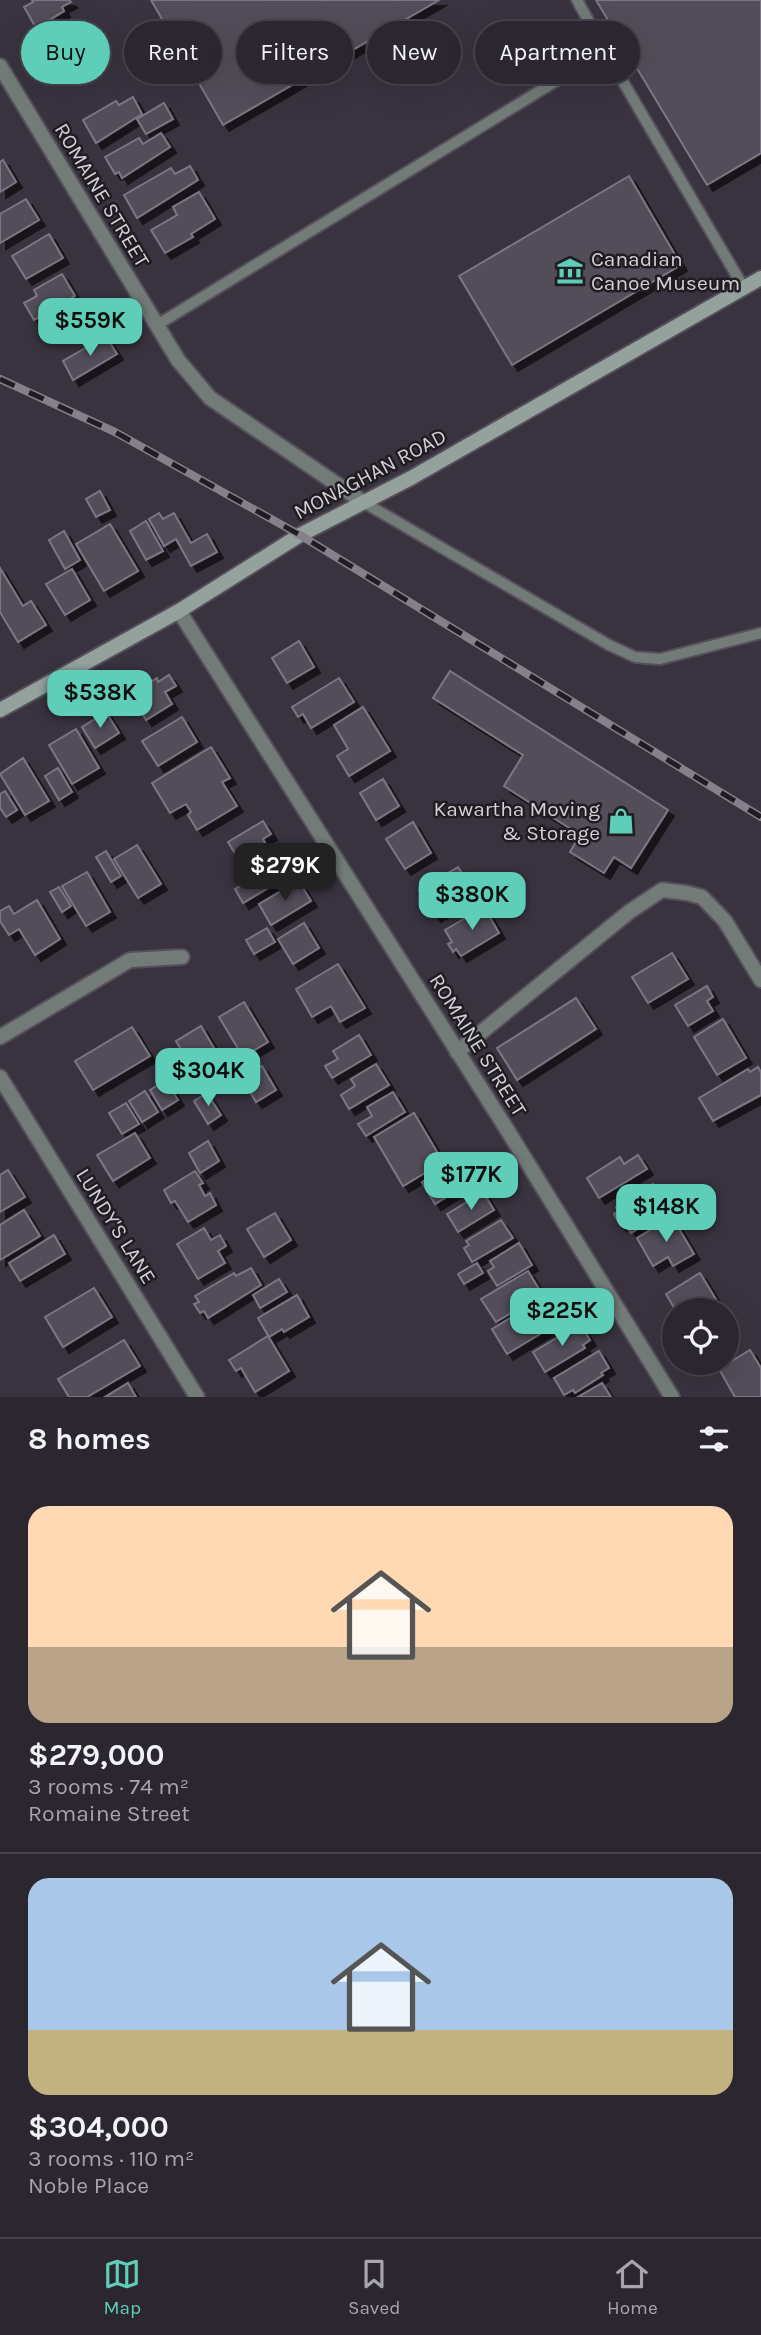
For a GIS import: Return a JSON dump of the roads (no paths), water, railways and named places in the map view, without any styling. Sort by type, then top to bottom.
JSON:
[{"type":"main road","name":"MONAGHAN ROAD","points":[[0,710],[179,611],[300,535],[411,478],[761,278]]},
{"type":"street","name":"ROMAINE STREET","points":[[0,66],[178,360],[210,398],[363,502]]},
{"type":"street","name":"ROMAINE STREET","points":[[179,611],[672,1397]]},
{"type":"street","points":[[457,1052],[629,912],[662,890],[702,897],[725,921],[761,980]]},
{"type":"street","points":[[0,1037],[130,960],[182,957]]},
{"type":"street","name":"LUNDY'S LANE","points":[[0,1077],[197,1397]]},
{"type":"lane","points":[[578,0],[589,21]]},
{"type":"lane","points":[[157,325],[551,84]]},
{"type":"lane","points":[[624,84],[744,288]]},
{"type":"lane","points":[[363,502],[609,645],[635,657],[660,659],[761,632]]},
{"type":"railway","points":[[0,379],[115,432],[300,535],[761,817]]},
{"type":"place","name":"Canadian Canoe Museum","points":[[570,271]]},
{"type":"place","name":"Kawartha Moving & Storage","points":[[621,821]]}]
